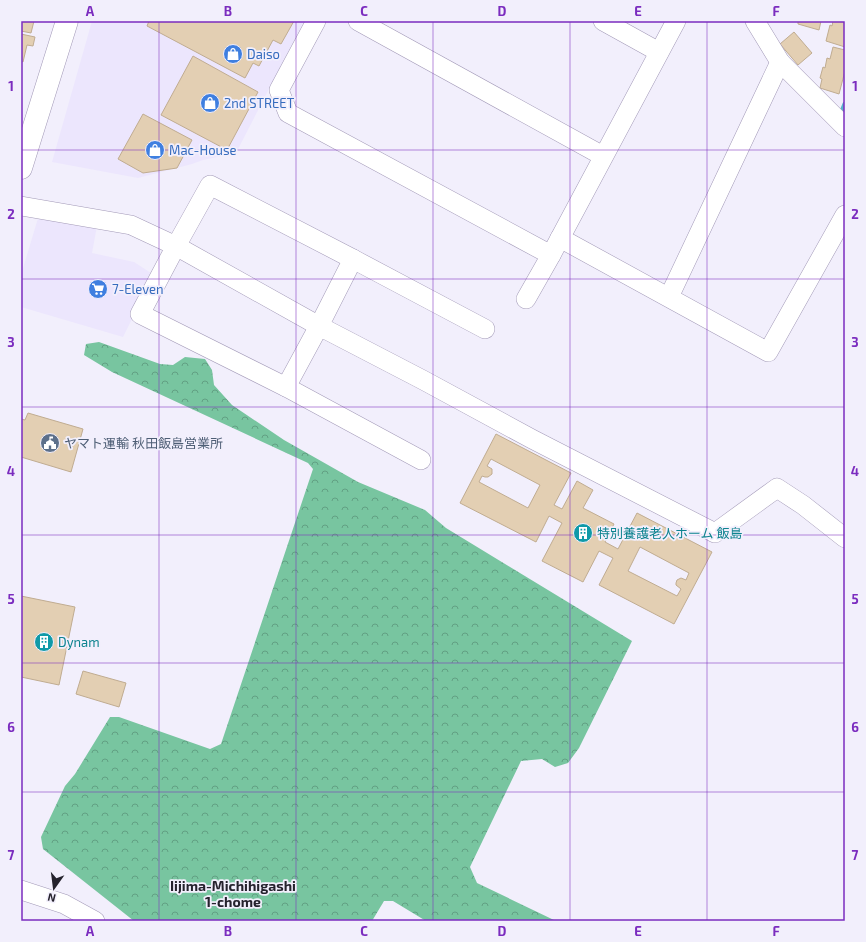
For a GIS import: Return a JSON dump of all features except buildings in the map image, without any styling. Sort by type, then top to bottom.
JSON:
[{"type":"highway","points":[[21,168],[67,21]]},
{"type":"street","points":[[316,21],[279,90],[288,113],[551,255]]},
{"type":"street","points":[[358,21],[604,156]]},
{"type":"street","points":[[603,21],[659,52]]},
{"type":"street","points":[[526,299],[676,21]]},
{"type":"street","points":[[755,21],[780,62],[845,127]]},
{"type":"street","points":[[669,297],[780,62]]},
{"type":"street","points":[[421,460],[286,387],[140,314],[210,185],[485,329]]},
{"type":"street","points":[[21,206],[130,225],[176,246],[319,326],[715,534],[777,488],[803,505],[845,538]]},
{"type":"street","points":[[560,238],[768,352],[845,215]]},
{"type":"street","points":[[286,387],[353,259]]},
{"type":"street","points":[[21,890],[64,904],[95,921]]},
{"type":"shaded area","points":[[92,21],[304,21],[236,153],[203,160],[138,178],[52,162]]},
{"type":"shaded area","points":[[39,215],[97,226],[92,253],[134,262],[154,275],[123,337],[21,307],[21,275]]},
{"type":"green space","points":[[99,342],[160,364],[173,365],[185,357],[205,359],[212,370],[214,385],[232,405],[284,440],[358,482],[425,510],[446,528],[632,641],[579,748],[568,763],[555,767],[542,759],[521,761],[470,867],[477,883],[556,921],[426,921],[393,901],[384,901],[372,921],[134,921],[43,849],[41,837],[65,786],[75,774],[110,717],[119,717],[210,749],[221,744],[313,469],[308,463],[112,372],[84,355],[86,344]]},
{"type":"waterway","points":[[843,109],[845,104]]},
{"type":"place","name":"Daiso","points":[[233,54]]},
{"type":"place","name":"2nd STREET","points":[[210,103]]},
{"type":"place","name":"Mac-House","points":[[155,150]]},
{"type":"place","name":"7-Eleven","points":[[98,289]]},
{"type":"place","name":"ヤマト運輸 秋田飯島営業所","points":[[50,443]]},
{"type":"place","name":"特別養護老人ホーム 飯島","points":[[583,533]]},
{"type":"place","name":"Dynam","points":[[44,642]]},
{"type":"district","name":"Iijima-Michihigashi 1-chome","points":[[233,894]]}]
